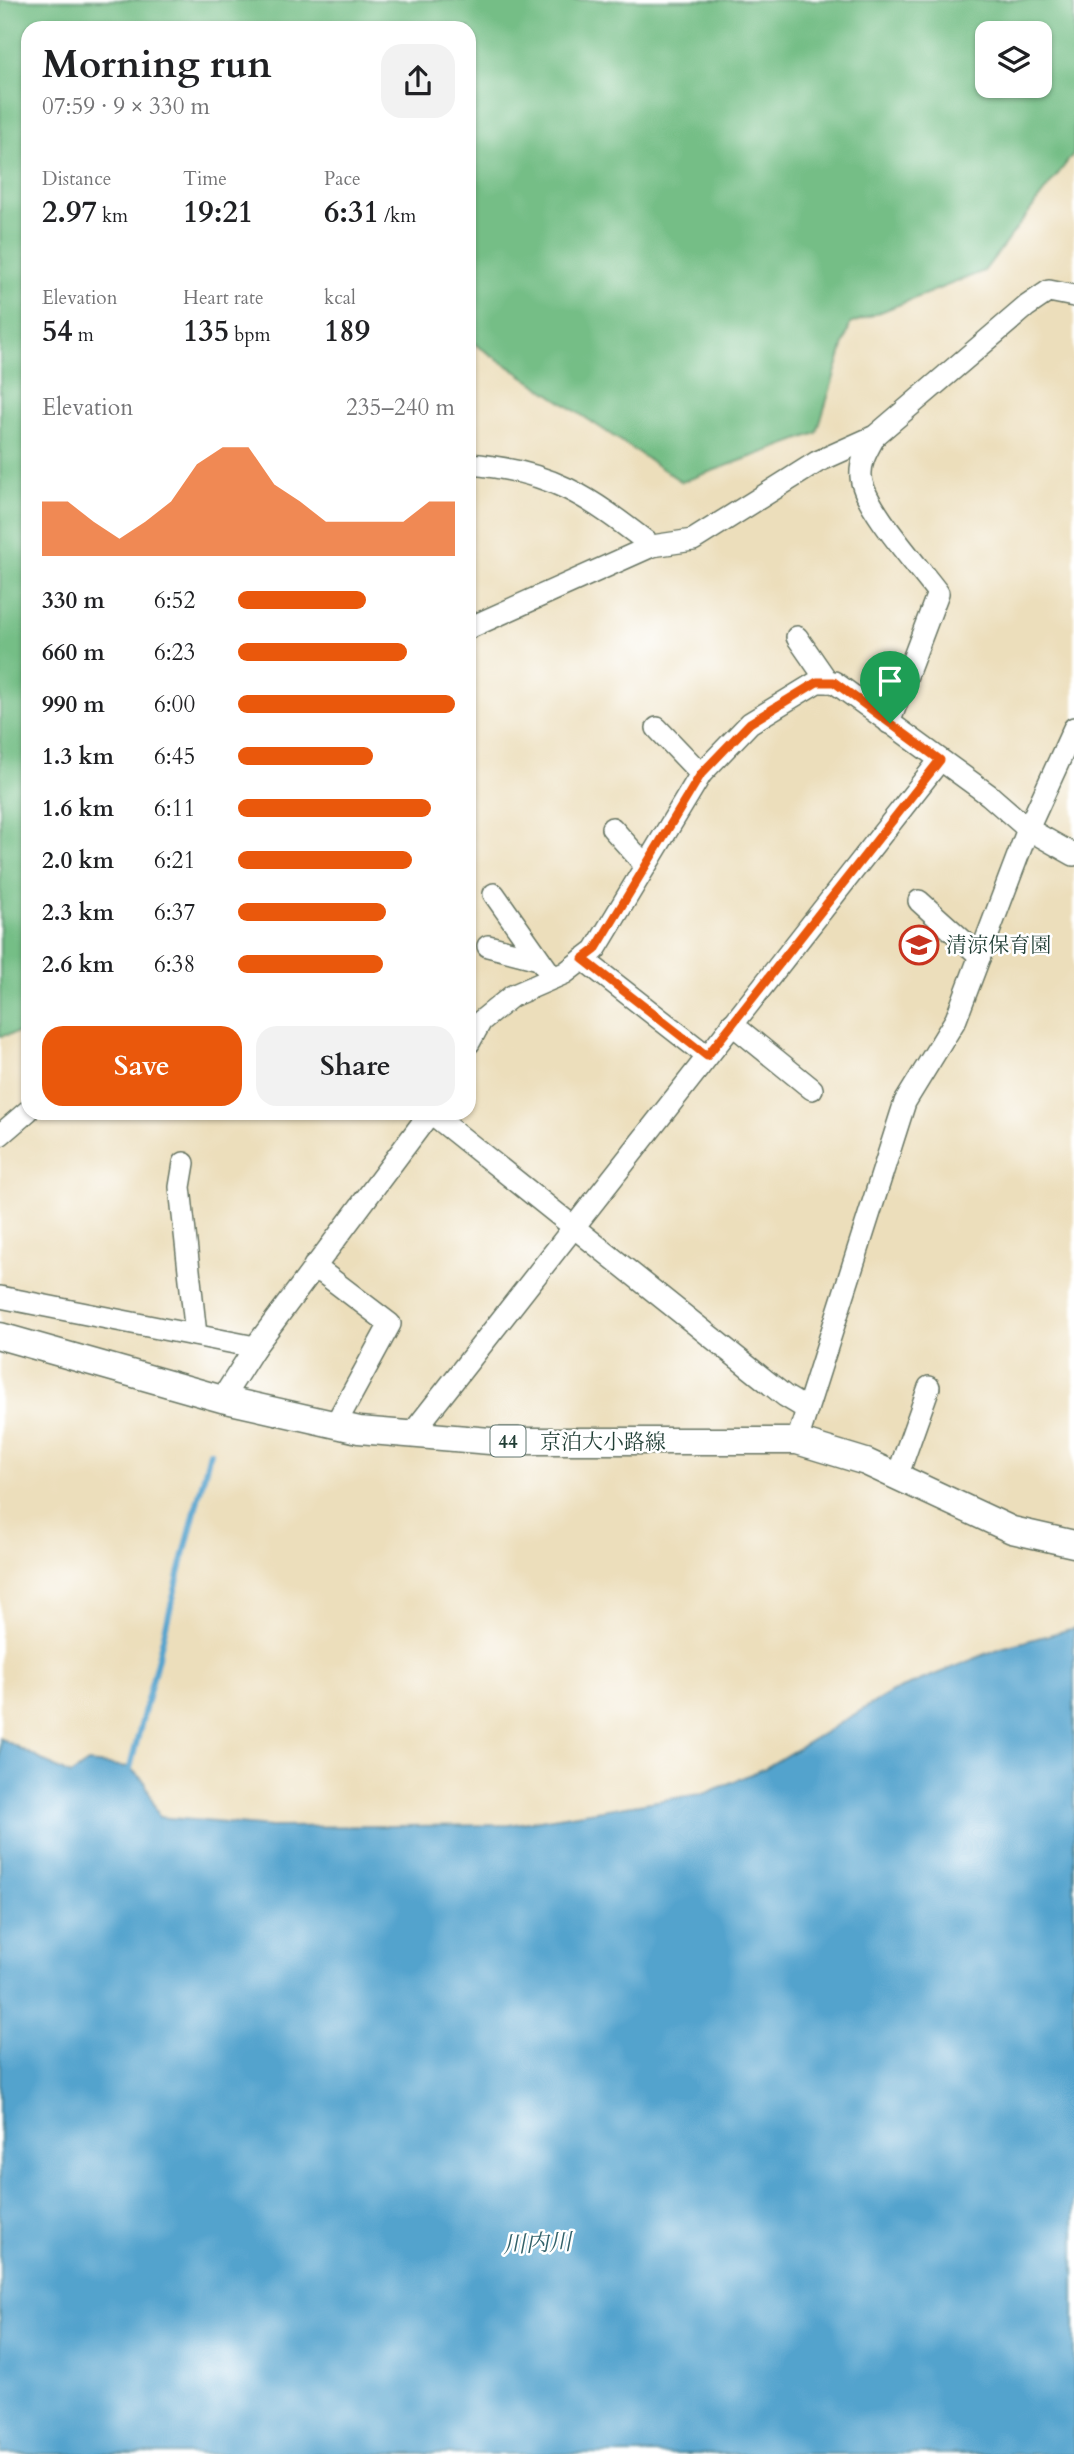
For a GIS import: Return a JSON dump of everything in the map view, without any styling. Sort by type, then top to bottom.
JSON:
[{"type":"main road","name":"京泊大小路線","points":[[0,1335],[222,1399],[335,1425],[490,1441],[797,1441],[866,1462],[1012,1530],[1074,1544]]},
{"type":"street","points":[[476,625],[652,546],[693,540],[817,462],[874,436],[1027,306],[1049,291],[1074,296]]},
{"type":"street","points":[[874,436],[861,463],[860,478],[867,499],[938,593],[890,723]]},
{"type":"street","points":[[476,465],[514,468],[576,491],[652,546]]},
{"type":"street","points":[[797,637],[828,682]]},
{"type":"street","points":[[476,1030],[481,1021],[512,996],[553,978],[595,950],[701,774],[750,723],[817,682],[834,682],[989,795],[1028,829],[1074,855]]},
{"type":"street","points":[[657,728],[701,774]]},
{"type":"street","points":[[797,1441],[905,1102],[956,1019],[1028,829],[1074,728]]},
{"type":"street","points":[[411,1434],[940,760]]},
{"type":"street","points":[[612,828],[645,865]]},
{"type":"street","points":[[494,894],[553,978]]},
{"type":"street","points":[[919,901],[980,956]]},
{"type":"street","points":[[488,946],[539,959]]},
{"type":"street","points":[[583,959],[707,1056]]},
{"type":"street","points":[[732,1024],[812,1088]]},
{"type":"street","points":[[0,1135],[21,1117]]},
{"type":"street","points":[[222,1399],[255,1347],[420,1120]]},
{"type":"street","points":[[428,1120],[573,1227],[785,1396],[805,1409]]},
{"type":"street","points":[[184,1163],[180,1187],[196,1335]]},
{"type":"street","points":[[314,1266],[390,1324],[335,1425]]},
{"type":"street","points":[[0,1297],[255,1347]]},
{"type":"street","points":[[897,1476],[929,1387]]},
{"type":"green space","points":[[0,0],[1074,0],[1074,153],[984,271],[850,324],[817,433],[682,482],[476,345],[476,21],[21,21],[21,1032],[0,1036]]},
{"type":"water","name":"川内川","points":[[1074,1628],[1074,2454],[0,2454],[0,1738],[70,1775],[88,1763],[129,1767],[145,1782],[159,1817],[271,1827],[509,1825],[706,1793],[765,1768],[892,1692],[1001,1648]]},
{"type":"waterway","points":[[129,1772],[210,1452]]},
{"type":"place","name":"清涼保育園","points":[[919,945]]},
{"type":"route","points":[[817,682],[834,682],[890,723],[940,760],[707,1056],[583,959],[595,950],[701,774],[750,723],[817,682]]}]
